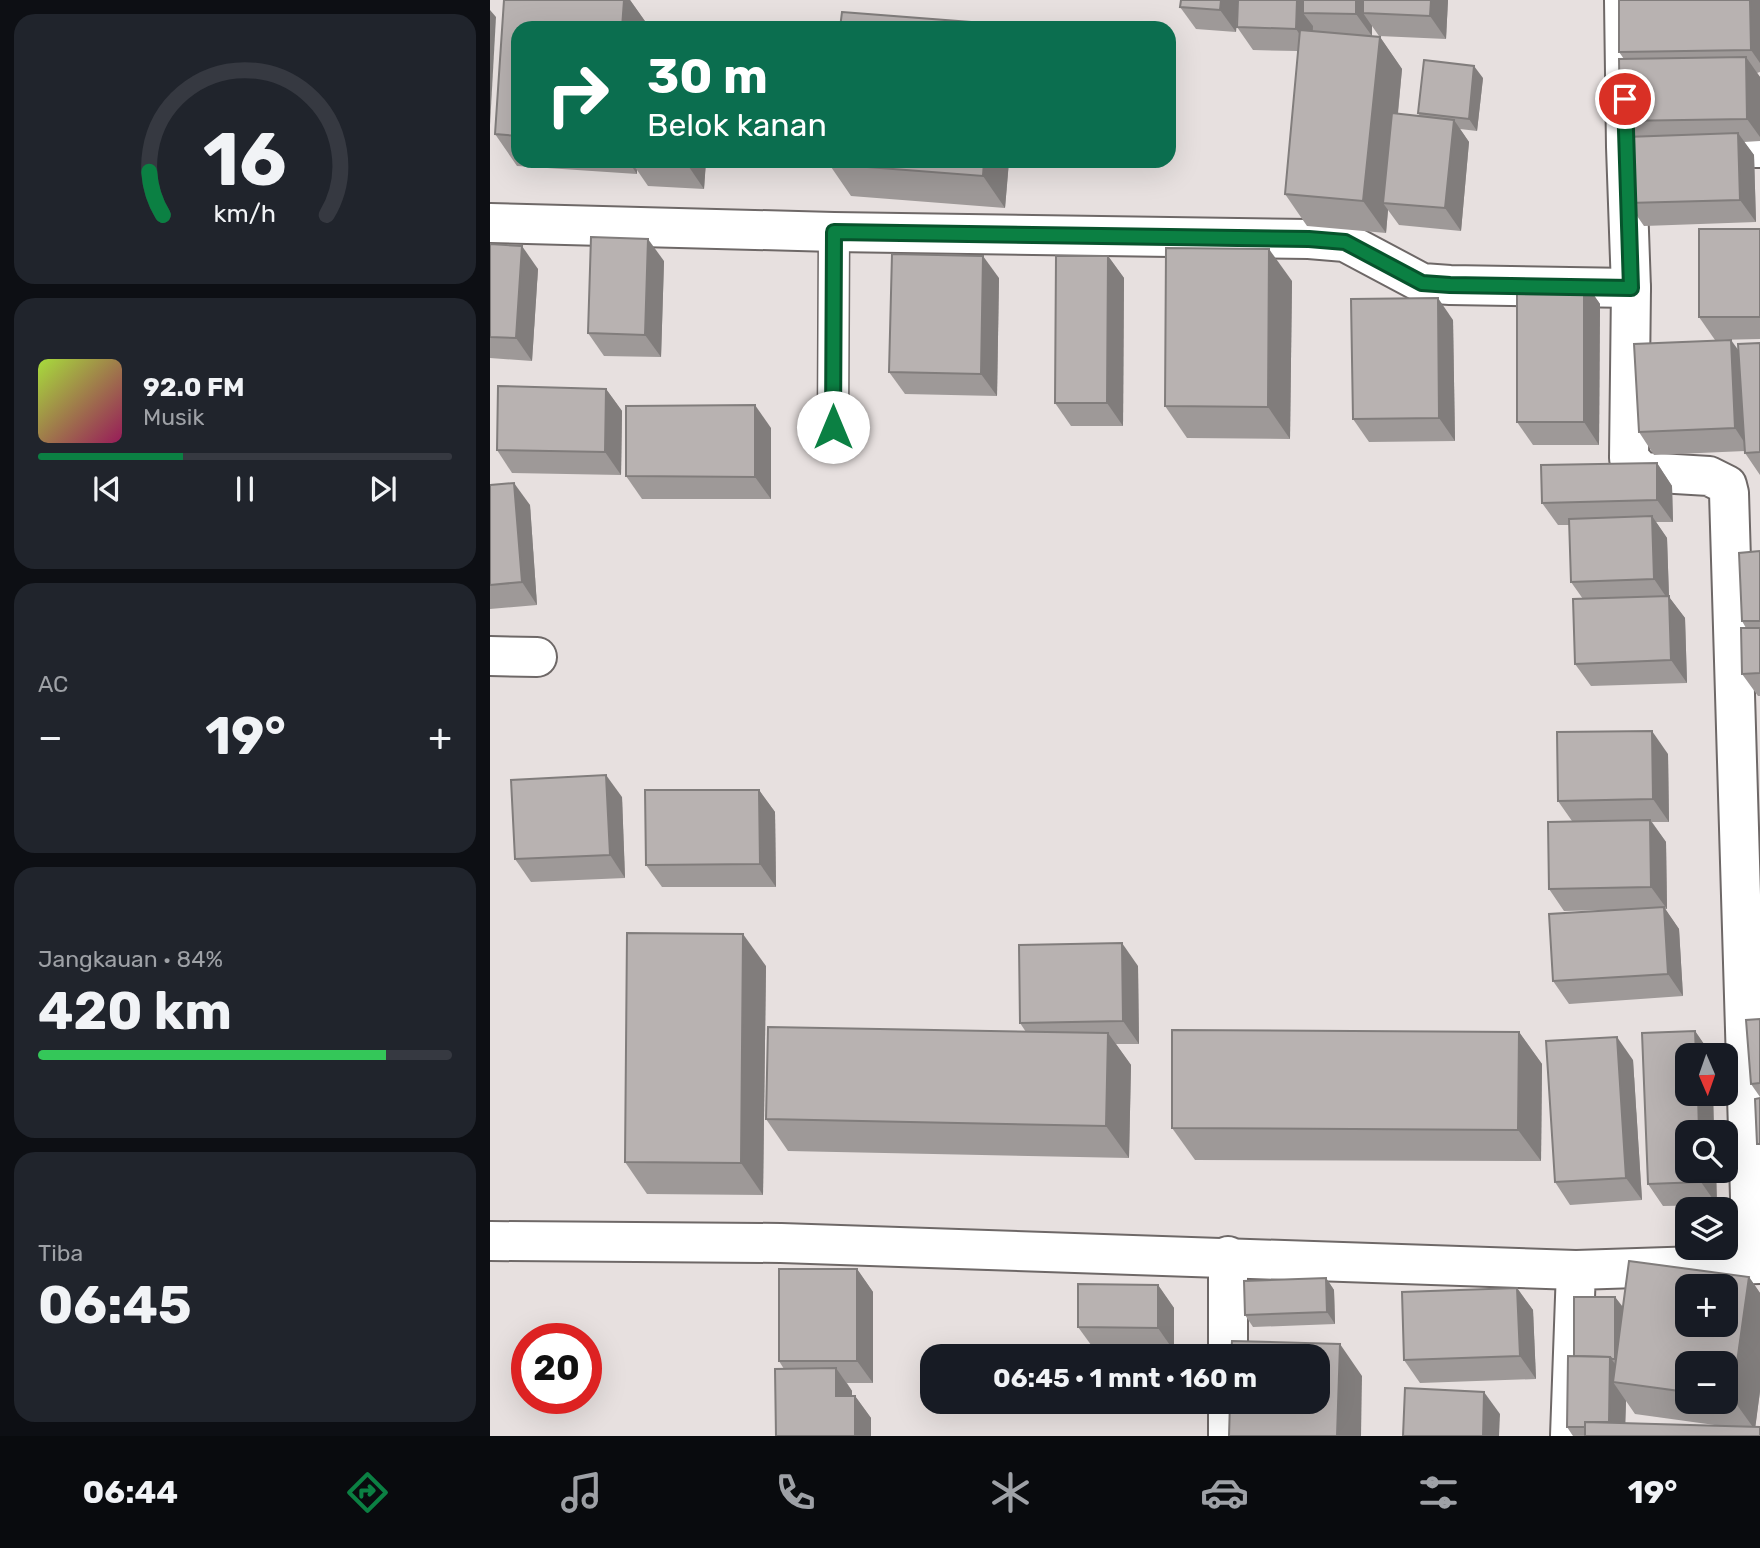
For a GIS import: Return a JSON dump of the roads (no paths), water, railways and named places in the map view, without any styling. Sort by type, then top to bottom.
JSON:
[{"type":"street","points":[[490,1241],[780,1243],[1228,1256],[1576,1270],[1756,1264],[1729,493],[1727,485],[1709,476],[1642,472],[1634,466],[1628,450],[1631,288],[1624,1],[1665,2]]},
{"type":"street","points":[[1626,147],[1760,148]]},
{"type":"street","points":[[490,223],[834,232],[1309,239],[1345,242],[1422,283],[1631,288]]},
{"type":"street","points":[[1630,356],[1669,357]]},
{"type":"street","points":[[490,656],[537,657]]},
{"type":"street","points":[[1228,1256],[1228,1344]]},
{"type":"street","points":[[1570,1436],[1576,1270]]},
{"type":"street","points":[[1228,1414],[1228,1436]]},
{"type":"lane","points":[[833,427],[834,232]]}]
